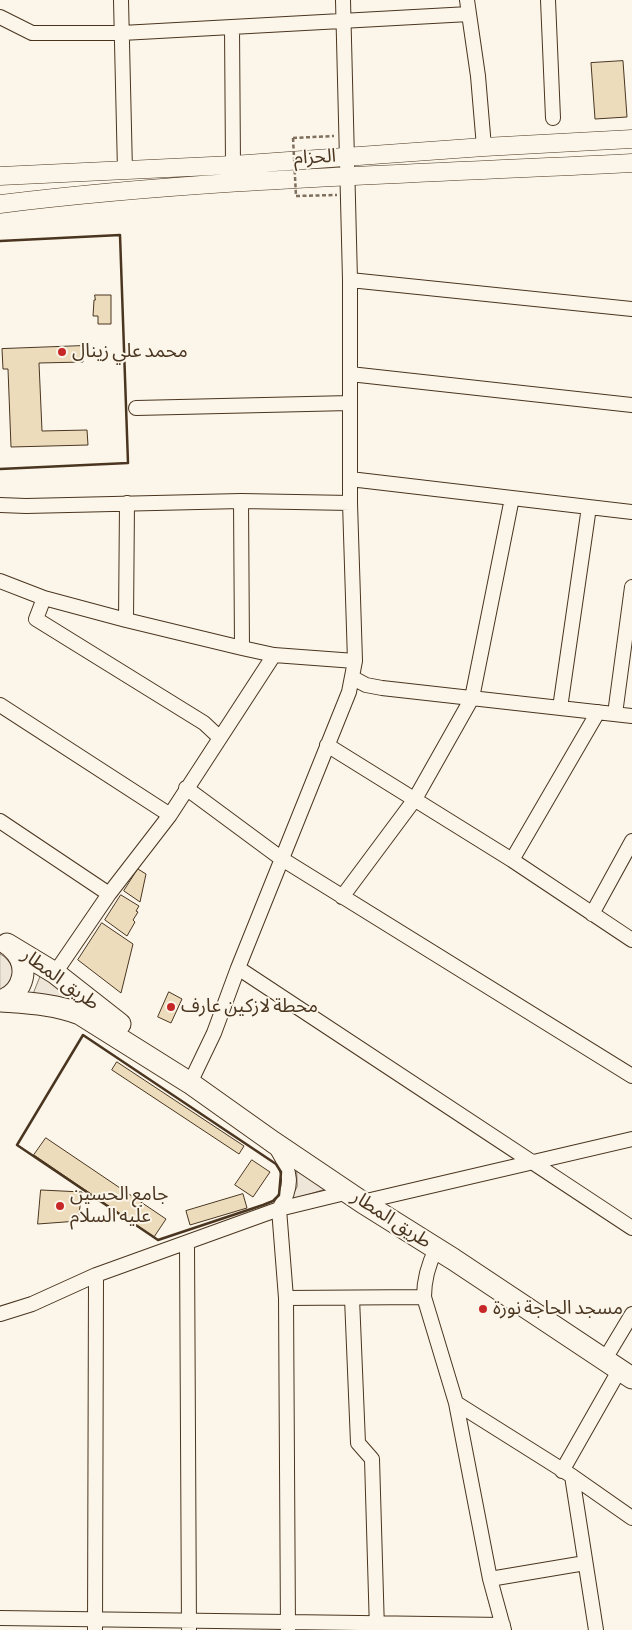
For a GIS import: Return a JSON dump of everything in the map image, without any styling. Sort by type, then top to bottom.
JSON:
[{"type":"highway","name":"طريق المطار","points":[[3,942],[55,973],[98,1008],[146,1043],[151,1049],[153,1059]]},
{"type":"highway","points":[[0,1005],[16,991],[21,983],[23,974],[20,956],[14,949],[3,942]]},
{"type":"highway","name":"طريق المطار","points":[[0,1005],[50,1006],[72,1010],[80,1014],[190,1083],[355,1197],[619,1368]]},
{"type":"main road","name":"الحزام","points":[[0,176],[125,172],[632,139]]},
{"type":"main road","name":"الحزام","points":[[0,204],[59,196],[213,184],[349,186],[632,163]]},
{"type":"street","points":[[121,0],[125,172]]},
{"type":"street","points":[[190,1083],[211,1040],[353,678],[355,661],[350,503],[349,186],[343,0]]},
{"type":"street","points":[[548,0],[553,118]]},
{"type":"street","points":[[0,17],[32,33],[122,33],[345,21],[468,7],[484,148]]},
{"type":"street","points":[[232,27],[233,165]]},
{"type":"street","points":[[350,280],[632,309]]},
{"type":"street","points":[[350,374],[632,405]]},
{"type":"street","points":[[136,408],[350,403]]},
{"type":"street","points":[[350,479],[632,512]]},
{"type":"street","points":[[342,897],[415,799],[472,698],[512,498]]},
{"type":"street","points":[[0,504],[26,506],[241,501],[350,503]]},
{"type":"street","points":[[241,501],[242,648]]},
{"type":"street","points":[[126,620],[127,503]]},
{"type":"street","points":[[560,708],[590,507]]},
{"type":"street","points":[[0,582],[44,598],[242,648],[274,655],[355,661]]},
{"type":"street","points":[[615,714],[632,586]]},
{"type":"street","points":[[44,598],[36,619],[204,723],[220,738]]},
{"type":"street","points":[[55,973],[109,894],[170,815],[274,655]]},
{"type":"street","points":[[353,678],[366,685],[382,688],[632,716]]},
{"type":"street","points":[[0,705],[170,815]]},
{"type":"street","points":[[512,860],[598,712]]},
{"type":"street","points":[[327,745],[512,860],[632,940]]},
{"type":"street","points":[[186,788],[282,859],[632,1076]]},
{"type":"street","points":[[0,821],[109,894]]},
{"type":"street","points":[[592,914],[632,841]]},
{"type":"street","points":[[238,968],[632,1228]]},
{"type":"street","points":[[0,1314],[32,1304],[96,1275],[279,1209],[355,1197],[632,1139]]},
{"type":"street","points":[[273,1142],[289,1172],[289,1188],[279,1209],[286,1298],[288,1626]]},
{"type":"street","points":[[187,1243],[189,1625]]},
{"type":"street","points":[[0,1618],[95,1624],[504,1627],[490,1579],[456,1403],[424,1297],[424,1281],[429,1263],[436,1249]]},
{"type":"street","points":[[95,1624],[96,1275]]},
{"type":"street","points":[[286,1298],[424,1297]]},
{"type":"street","points":[[352,1298],[358,1443],[372,1459],[377,1626]]},
{"type":"street","points":[[596,1630],[586,1563],[567,1474],[619,1368],[632,1314]]},
{"type":"street","points":[[456,1403],[632,1518]]},
{"type":"street","points":[[490,1579],[586,1563]]},
{"type":"path","points":[[346,135],[293,138],[296,196],[349,186]]},
{"type":"shaded area","points":[[0,954],[9,962],[13,974],[8,985],[0,991]]},
{"type":"shaded area","points":[[41,975],[82,1005],[63,998],[33,995]]},
{"type":"shaded area","points":[[297,1170],[326,1189],[290,1200],[297,1187]]},
{"type":"building","points":[[623,61],[627,117],[595,119],[591,63]]},
{"type":"building","points":[[95,295],[111,295],[111,324],[98,324],[98,316],[93,316]]},
{"type":"building","points":[[82,346],[83,362],[39,363],[42,431],[87,430],[88,445],[11,447],[8,369],[3,369],[2,349]]},
{"type":"building","points":[[138,869],[146,874],[140,902],[124,891]]},
{"type":"building","points":[[121,895],[139,906],[133,920],[135,922],[127,936],[105,920]]},
{"type":"building","points":[[102,923],[133,944],[121,993],[78,960]]},
{"type":"building","points":[[169,992],[182,999],[171,1023],[158,1017]]},
{"type":"building","points":[[117,1062],[244,1146],[239,1154],[112,1070]]},
{"type":"building","points":[[46,1138],[166,1219],[154,1237],[34,1155]]},
{"type":"building","points":[[252,1160],[270,1172],[253,1197],[235,1185]]},
{"type":"building","name":"جامع الحسين عليه السلام","points":[[41,1190],[82,1192],[78,1221],[38,1224]]},
{"type":"building","points":[[243,1194],[247,1208],[190,1225],[186,1211]]},
{"type":"wall","points":[[0,241],[120,235],[128,463],[0,469]]},
{"type":"wall","points":[[83,1035],[276,1164],[281,1172],[279,1195],[273,1201],[263,1205],[158,1240],[17,1145],[83,1035]]},
{"type":"place","name":"محمد علي زينال","points":[[62,352]]},
{"type":"place","name":"محطة لازكين عارف","points":[[171,1007]]},
{"type":"place","name":"جامع الحسين عليه السلام","points":[[60,1206]]},
{"type":"place","name":"مسجد الحاجة نورة","points":[[483,1309]]}]
